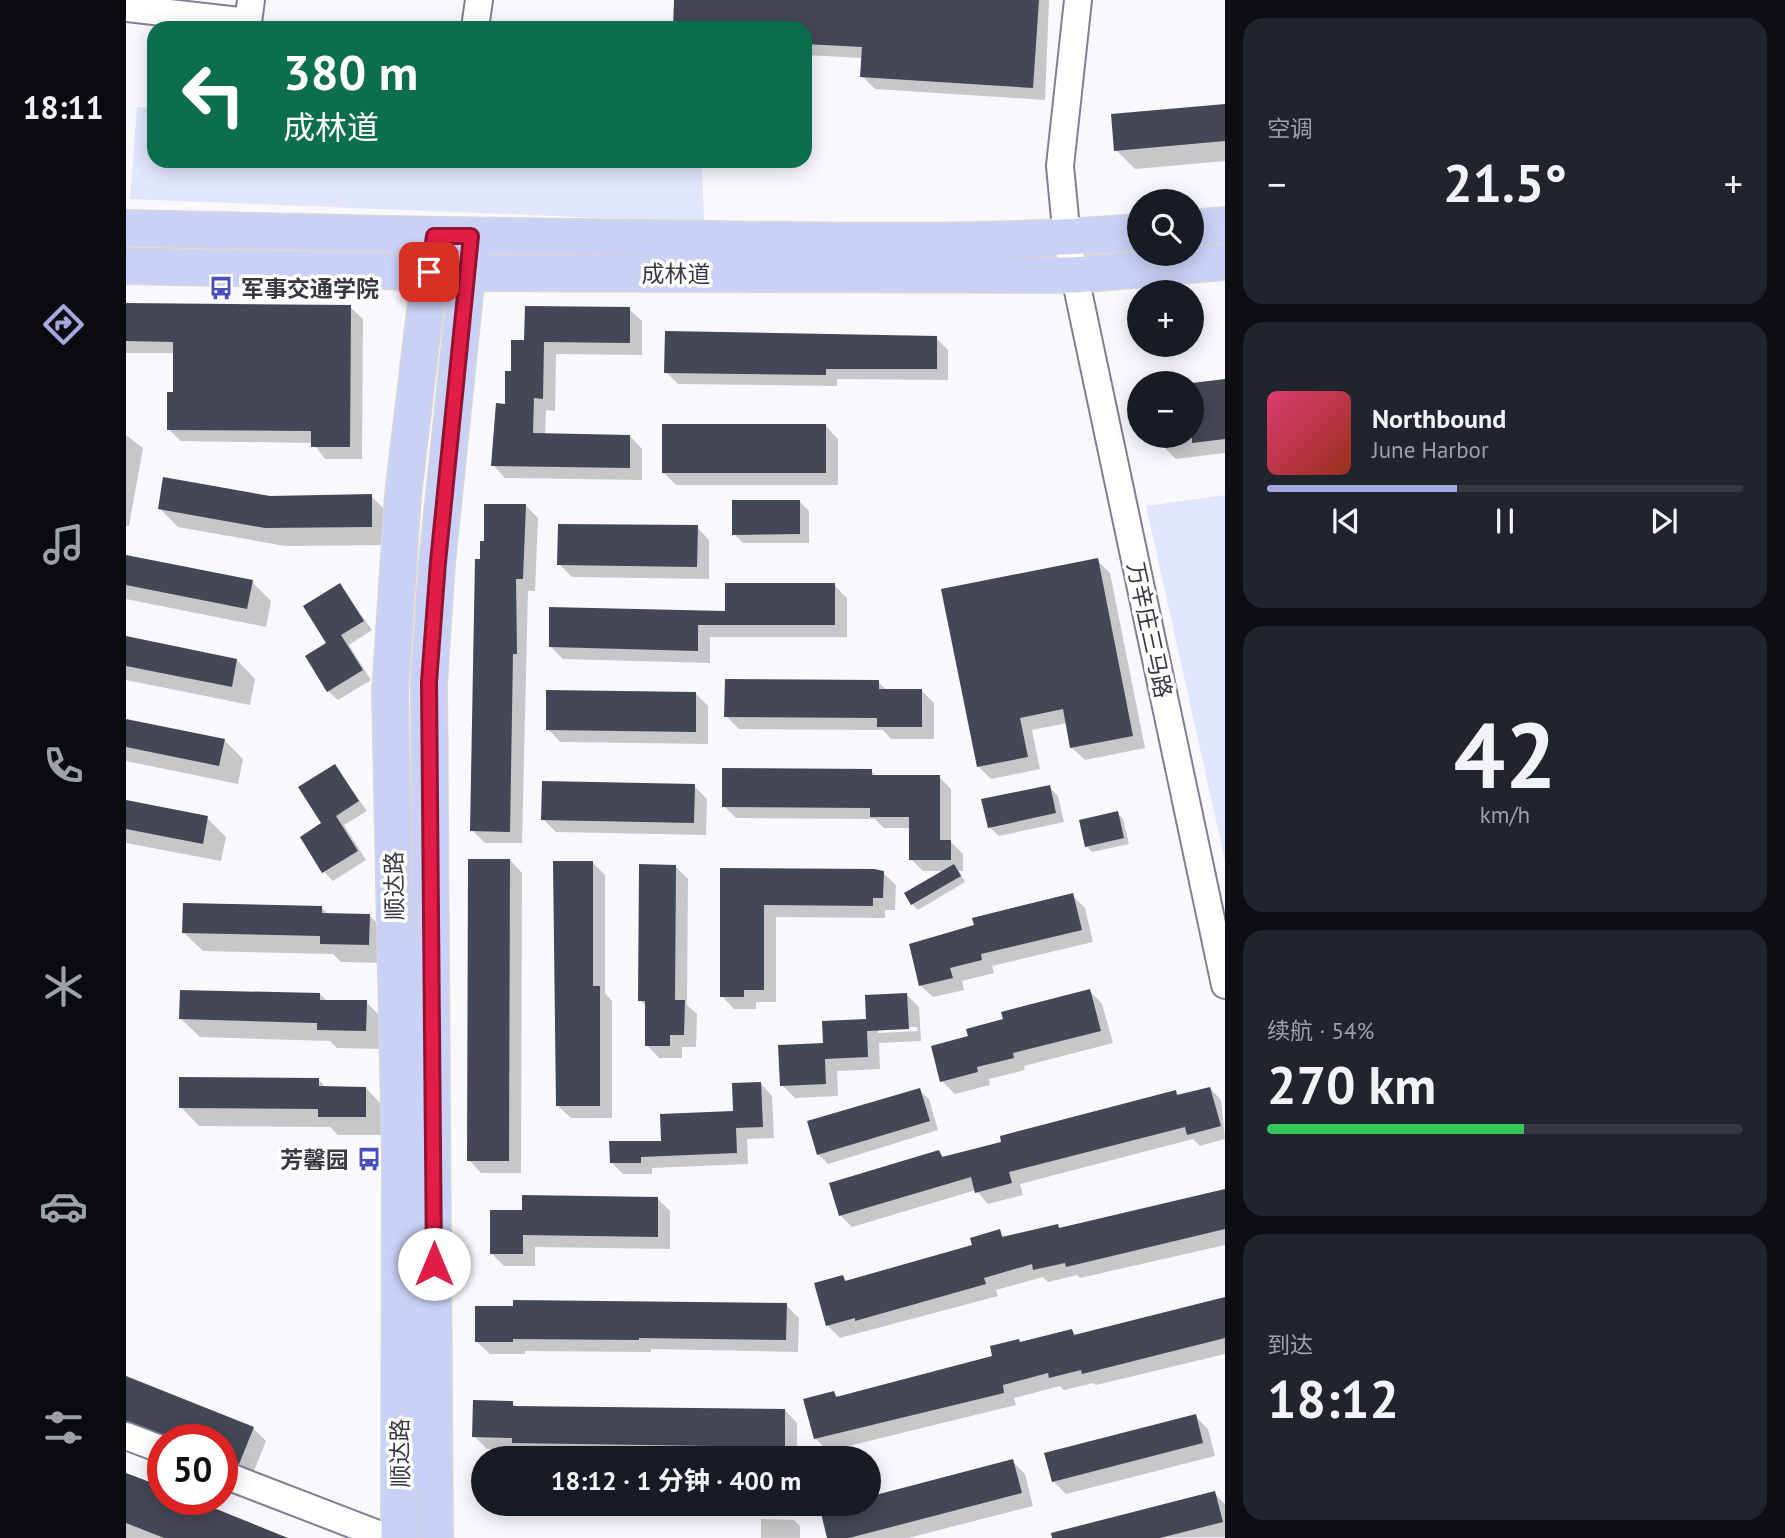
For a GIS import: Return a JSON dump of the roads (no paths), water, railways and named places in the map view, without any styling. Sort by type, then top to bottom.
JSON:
[{"type":"main road","points":[[1204,227],[1225,225]]},
{"type":"main road","name":"成林道","points":[[126,228],[434,236],[913,242],[1067,239],[1127,233]]},
{"type":"main road","name":"顺达路","points":[[399,1538],[400,1157],[390,692],[402,495],[434,236]]},
{"type":"main road","name":"顺达路","points":[[435,1538],[429,682],[438,562],[471,236]]},
{"type":"main road","name":"成林道","points":[[126,266],[468,274],[1076,275],[1225,262]]},
{"type":"street","points":[[248,21],[251,0]]},
{"type":"street","points":[[476,21],[479,0]]},
{"type":"street","name":"万辛庄三马路","points":[[1078,0],[1060,166],[1067,239],[1225,985]]},
{"type":"street","points":[[126,8],[239,21]]},
{"type":"street","points":[[126,1436],[147,1444]]},
{"type":"street","points":[[238,1480],[388,1538]]},
{"type":"place","name":"军事交通学院","points":[[221,288]]},
{"type":"place","name":"芳馨园","points":[[369,1159]]}]
